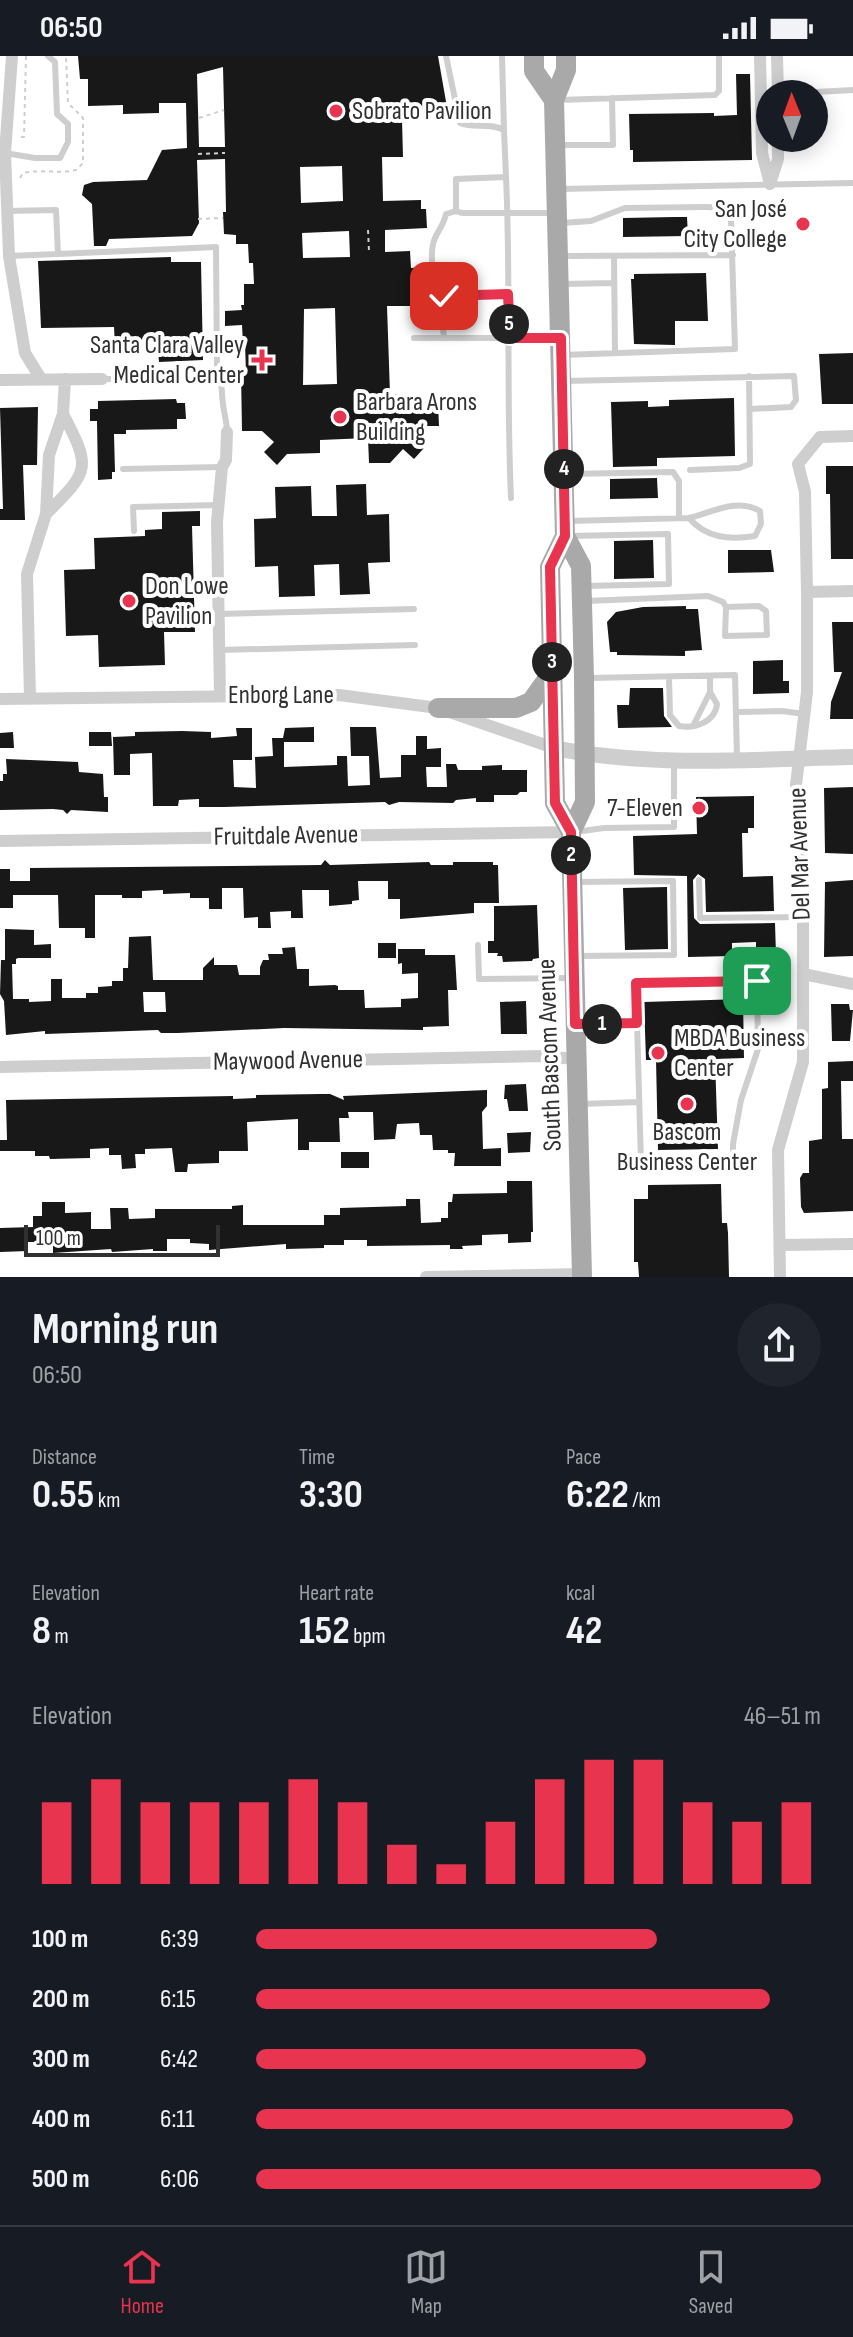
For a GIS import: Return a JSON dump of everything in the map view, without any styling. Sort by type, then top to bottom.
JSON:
[{"type":"main road","name":"South Bascom Avenue","points":[[534,56],[534,71],[554,100]]},
{"type":"main road","name":"South Bascom Avenue","points":[[566,56],[566,70],[554,100],[565,529],[581,566],[582,593],[585,802],[571,832],[582,1276]]},
{"type":"main road","name":"South Bascom Avenue","points":[[565,529],[550,567],[555,803],[571,832]]},
{"type":"main road","points":[[438,708],[516,708],[531,702],[553,671]]},
{"type":"street","points":[[12,56],[2,153],[9,256],[25,353],[41,379]]},
{"type":"street","points":[[760,56],[762,153],[770,184]]},
{"type":"street","points":[[777,56],[778,80]]},
{"type":"street","points":[[770,184],[778,152]]},
{"type":"street","points":[[30,698],[27,574],[46,514],[49,455],[63,414],[65,379]]},
{"type":"street","points":[[0,380],[102,379]]},
{"type":"street","points":[[46,514],[77,483],[82,466],[82,450],[63,414]]},
{"type":"street","points":[[220,695],[219,505],[227,432]]},
{"type":"street","name":"Del Mar Avenue","points":[[780,1277],[778,1150],[803,1062],[803,917],[796,785],[807,692],[807,592],[805,492],[798,464],[820,437],[853,436]]},
{"type":"street","points":[[807,592],[853,591]]},
{"type":"street","name":"Enborg Lane","points":[[0,699],[339,695],[438,708],[554,748]]},
{"type":"street","points":[[554,748],[584,754],[674,761],[853,757]]},
{"type":"street","name":"Fruitdale Avenue","points":[[0,841],[571,832]]},
{"type":"street","points":[[803,974],[853,984]]},
{"type":"street","name":"Maywood Avenue","points":[[0,1067],[540,1056],[576,1059]]},
{"type":"street","points":[[780,1245],[853,1244]]},
{"type":"street","points":[[426,1277],[582,1276]]},
{"type":"lane","points":[[2,153],[60,158],[68,142],[68,124],[57,114],[55,62],[48,56]]},
{"type":"lane","points":[[446,56],[460,123],[465,126],[494,125],[504,130]]},
{"type":"lane","points":[[502,56],[511,498]]},
{"type":"lane","points":[[554,100],[715,95],[720,83],[719,56]]},
{"type":"lane","points":[[828,91],[853,90]]},
{"type":"lane","points":[[556,145],[613,145],[612,98]]},
{"type":"lane","points":[[456,211],[456,179],[506,177]]},
{"type":"lane","points":[[557,189],[853,183]]},
{"type":"lane","points":[[414,338],[510,338],[615,353],[735,349],[731,220],[726,211],[718,207],[625,208],[591,221],[507,212],[456,211],[446,214],[443,227],[434,240],[436,287],[440,293],[444,296],[508,294]]},
{"type":"lane","points":[[7,211],[56,210],[58,254]]},
{"type":"lane","points":[[9,256],[216,247],[217,369],[222,379],[227,432]]},
{"type":"lane","points":[[558,256],[733,255]]},
{"type":"lane","points":[[614,256],[615,353]]},
{"type":"lane","points":[[559,284],[614,283]]},
{"type":"lane","points":[[440,293],[444,338]]},
{"type":"lane","points":[[690,470],[747,467],[751,459],[749,376]]},
{"type":"lane","points":[[562,381],[794,376],[796,400],[791,407],[750,409]]},
{"type":"lane","points":[[102,379],[222,379]]},
{"type":"lane","points":[[123,469],[222,467]]},
{"type":"lane","points":[[564,474],[673,472],[679,481],[679,518]]},
{"type":"lane","points":[[134,531],[133,507],[219,505]]},
{"type":"lane","points":[[565,529],[689,518],[721,506],[754,507],[760,511],[761,524],[755,536],[739,539],[700,531],[689,518]]},
{"type":"lane","points":[[565,529],[668,534],[669,584],[582,593]]},
{"type":"lane","points":[[582,593],[708,596],[723,602],[726,607],[725,636],[767,635],[766,611],[759,606],[726,607]]},
{"type":"lane","points":[[220,614],[414,609]]},
{"type":"lane","points":[[220,650],[415,645]]},
{"type":"lane","points":[[584,678],[735,675],[737,761]]},
{"type":"lane","points":[[693,726],[710,692],[710,676]]},
{"type":"lane","points":[[669,677],[670,715],[679,726],[693,726],[714,716],[717,704],[710,692]]},
{"type":"lane","points":[[736,712],[805,714]]},
{"type":"lane","points":[[571,832],[674,827],[674,761]]},
{"type":"lane","points":[[699,880],[700,918],[803,917]]},
{"type":"lane","points":[[571,882],[673,881],[674,955],[574,956]]},
{"type":"lane","points":[[478,945],[479,979],[575,978]]},
{"type":"lane","points":[[757,981],[758,1049],[741,1100],[733,1160],[641,1163],[637,1023],[636,983],[757,981]]},
{"type":"lane","points":[[575,1024],[637,1023]]},
{"type":"lane","points":[[578,1104],[639,1102]]},
{"type":"path","points":[[21,137],[24,137],[26,56]]},
{"type":"path","points":[[199,118],[224,110]]},
{"type":"path","points":[[198,154],[225,153]]},
{"type":"path","points":[[198,219],[223,218]]},
{"type":"path","points":[[368,230],[369,251]]},
{"type":"building","points":[[78,56],[438,56],[448,113],[402,120],[403,157],[382,157],[383,201],[421,200],[421,209],[426,209],[427,228],[385,230],[385,252],[410,251],[411,268],[427,267],[428,274],[428,288],[411,288],[412,306],[387,306],[390,394],[396,394],[396,399],[408,399],[408,404],[438,403],[439,426],[424,426],[413,438],[424,448],[414,459],[403,449],[390,463],[369,463],[368,438],[320,440],[320,453],[287,454],[277,465],[264,452],[274,442],[262,431],[242,431],[241,372],[246,372],[245,344],[242,325],[225,326],[225,311],[242,310],[244,284],[254,284],[253,263],[249,263],[248,244],[236,244],[236,235],[224,234],[225,159],[197,160],[199,223],[192,236],[109,239],[106,246],[94,246],[92,204],[82,195],[84,185],[147,180],[162,150],[187,148],[186,103],[159,103],[159,113],[123,114],[123,105],[88,106],[88,79],[80,79]],"holes":[[[223,67],[225,147],[199,147],[197,74]],[[342,166],[343,201],[301,203],[300,167]],[[349,231],[350,257],[303,258],[302,233]],[[335,308],[337,384],[303,385],[304,309]]]},
{"type":"building","points":[[736,74],[750,74],[752,160],[633,162],[629,114],[737,115]]},
{"type":"building","points":[[687,217],[688,236],[623,237],[623,218]]},
{"type":"building","points":[[171,257],[171,262],[201,262],[203,360],[159,362],[157,339],[136,341],[137,347],[115,347],[114,327],[41,328],[38,261]]},
{"type":"building","points":[[706,273],[708,321],[675,321],[675,345],[634,344],[631,279],[634,279],[634,274]]},
{"type":"building","points":[[853,353],[853,404],[822,404],[819,354]]},
{"type":"building","points":[[734,398],[735,456],[657,458],[657,466],[613,467],[611,402],[648,401],[648,407],[669,406],[669,400]]},
{"type":"building","points":[[176,399],[177,403],[185,403],[186,419],[177,419],[177,429],[126,430],[126,434],[114,434],[115,472],[112,472],[112,479],[98,480],[97,421],[90,421],[90,409],[98,409],[98,401]]},
{"type":"building","points":[[38,407],[37,465],[23,465],[25,520],[0,520],[0,509],[3,509],[0,408]]},
{"type":"building","points":[[826,466],[853,466],[853,559],[831,559],[830,494],[826,494]]},
{"type":"building","points":[[657,478],[658,498],[610,499],[610,479]]},
{"type":"building","points":[[366,484],[367,515],[389,514],[390,562],[368,563],[370,594],[340,595],[339,564],[314,565],[315,596],[279,597],[278,566],[255,567],[254,519],[276,518],[275,487],[311,486],[312,516],[337,516],[336,485]]},
{"type":"building","name":"Don Lowe Pavilion","points":[[200,511],[200,526],[192,526],[195,632],[164,632],[165,665],[99,667],[98,635],[66,636],[64,570],[95,569],[94,538],[145,536],[145,530],[162,529],[162,512]]},
{"type":"building","points":[[653,540],[654,578],[614,579],[614,541]]},
{"type":"building","points":[[728,550],[771,550],[774,572],[728,573]]},
{"type":"building","points":[[686,606],[686,609],[698,609],[702,650],[685,651],[685,656],[617,655],[617,652],[610,652],[607,622],[616,612],[643,607]]},
{"type":"building","points":[[832,622],[853,622],[853,719],[830,719],[831,702],[842,672],[834,672]]},
{"type":"building","points":[[783,660],[783,681],[789,681],[789,693],[753,694],[753,661]]},
{"type":"building","points":[[630,688],[663,688],[664,716],[672,727],[618,728],[617,705],[629,705]]},
{"type":"building","points":[[314,727],[314,742],[284,742],[284,767],[337,765],[337,756],[347,756],[348,786],[370,785],[369,756],[351,756],[350,727],[376,727],[380,778],[401,777],[401,755],[416,755],[416,736],[427,736],[427,749],[441,748],[441,767],[426,767],[427,787],[447,787],[446,764],[456,764],[458,770],[482,770],[482,766],[502,765],[502,770],[527,770],[527,792],[494,795],[494,802],[476,802],[476,798],[453,803],[199,807],[199,799],[179,800],[178,806],[153,806],[152,753],[130,754],[130,775],[114,775],[113,737],[135,736],[135,732],[182,731],[211,732],[211,738],[237,736],[236,728],[252,728],[252,760],[233,760],[234,787],[256,788],[255,757],[273,756],[272,738],[283,738],[285,728]]},
{"type":"building","points":[[13,732],[14,748],[0,748],[0,733]]},
{"type":"building","points":[[89,732],[111,732],[112,746],[89,746]]},
{"type":"building","points":[[6,759],[78,762],[79,772],[103,774],[108,812],[71,810],[67,814],[63,810],[53,809],[0,810],[0,781],[3,781],[3,774],[7,774]]},
{"type":"building","points":[[853,787],[853,854],[825,853],[824,788]]},
{"type":"building","points":[[754,796],[754,828],[742,833],[743,877],[773,876],[774,911],[706,912],[705,879],[698,874],[693,880],[694,918],[700,924],[775,923],[776,955],[756,958],[756,942],[732,943],[732,956],[688,957],[687,876],[634,875],[633,836],[697,834],[696,797]]},
{"type":"building","points":[[325,860],[330,865],[493,862],[493,865],[498,865],[499,903],[474,903],[474,913],[400,919],[400,899],[388,899],[388,881],[358,881],[359,900],[352,901],[352,904],[329,906],[329,890],[302,890],[303,918],[291,918],[291,911],[270,912],[271,928],[258,928],[258,917],[244,918],[243,888],[222,888],[222,909],[209,909],[209,898],[190,898],[190,893],[163,894],[163,890],[142,891],[142,898],[95,895],[95,938],[85,938],[85,928],[59,928],[58,895],[13,895],[13,908],[0,908],[0,869],[10,869],[10,881],[30,881],[30,868],[321,865]]},
{"type":"building","points":[[853,880],[853,956],[824,957],[825,882]]},
{"type":"building","points":[[667,887],[668,949],[625,950],[623,888]]},
{"type":"building","points":[[537,905],[539,958],[503,962],[498,953],[488,953],[488,941],[494,941],[494,906]]},
{"type":"building","points":[[5,929],[34,930],[34,945],[51,944],[51,958],[18,958],[16,964],[12,964],[13,999],[29,999],[29,1002],[51,1001],[51,979],[62,979],[62,998],[86,998],[86,993],[98,993],[98,987],[112,986],[112,981],[123,981],[123,968],[128,968],[129,937],[151,936],[153,980],[203,980],[203,968],[214,957],[214,965],[237,965],[239,975],[260,975],[263,960],[269,960],[268,954],[283,954],[282,948],[295,947],[297,969],[309,969],[309,986],[335,985],[338,990],[364,990],[365,1008],[401,1007],[401,999],[418,998],[418,973],[402,974],[398,949],[425,949],[425,955],[455,955],[457,990],[448,990],[449,1026],[423,1027],[423,1030],[284,1028],[178,1033],[161,1033],[158,1030],[45,1034],[45,1031],[6,1035],[4,1001],[0,994],[1,960],[5,960]],"holes":[[[143,992],[165,992],[166,1012],[144,1012]]]},
{"type":"building","points":[[378,943],[396,943],[396,958],[378,958]]},
{"type":"building","name":"Bascom Business Center","points":[[743,999],[744,1058],[715,1059],[718,1149],[658,1150],[656,1060],[646,1060],[644,1002]]},
{"type":"building","points":[[526,1001],[527,1034],[501,1034],[500,1002]]},
{"type":"building","points":[[831,1004],[849,1004],[850,1010],[853,1010],[850,1041],[832,1041]]},
{"type":"building","points":[[853,1061],[853,1081],[841,1081],[842,1139],[853,1139],[853,1211],[804,1213],[800,1178],[803,1173],[809,1173],[809,1141],[822,1139],[822,1089],[828,1088],[828,1062]]},
{"type":"building","points":[[526,1084],[528,1111],[509,1111],[507,1099],[504,1099],[505,1085]]},
{"type":"building","points":[[487,1090],[487,1106],[482,1112],[483,1149],[501,1148],[501,1166],[454,1166],[455,1153],[433,1150],[432,1135],[420,1135],[419,1123],[397,1124],[395,1139],[374,1140],[373,1112],[348,1112],[349,1118],[339,1118],[340,1142],[309,1142],[309,1150],[298,1150],[298,1119],[247,1122],[248,1151],[219,1151],[219,1163],[188,1164],[187,1172],[175,1172],[172,1148],[145,1149],[145,1154],[135,1154],[136,1168],[122,1169],[121,1155],[109,1155],[109,1148],[90,1149],[90,1158],[50,1159],[49,1156],[35,1156],[35,1151],[0,1151],[0,1140],[7,1140],[6,1100],[233,1096],[233,1099],[256,1098],[256,1095],[330,1094],[344,1100],[343,1096]]},
{"type":"building","points":[[531,1132],[530,1152],[508,1153],[507,1133]]},
{"type":"building","points":[[341,1152],[369,1152],[369,1168],[341,1168]]},
{"type":"building","points":[[507,1181],[532,1181],[531,1242],[508,1243],[508,1234],[482,1235],[482,1245],[462,1246],[463,1249],[450,1249],[450,1245],[367,1246],[367,1240],[344,1240],[344,1245],[324,1245],[324,1248],[286,1249],[286,1244],[209,1250],[209,1244],[190,1243],[190,1239],[167,1239],[167,1251],[112,1252],[111,1249],[53,1253],[53,1242],[28,1242],[28,1251],[0,1252],[0,1228],[33,1227],[33,1216],[42,1216],[42,1202],[65,1202],[65,1213],[91,1212],[91,1229],[111,1229],[110,1208],[128,1208],[129,1219],[155,1218],[155,1209],[232,1209],[232,1206],[243,1205],[243,1225],[324,1225],[324,1215],[340,1215],[340,1208],[406,1206],[406,1199],[420,1199],[421,1223],[441,1222],[441,1218],[448,1218],[448,1202],[452,1202],[453,1194],[507,1193]]},
{"type":"building","points":[[721,1184],[722,1223],[727,1223],[728,1233],[729,1277],[639,1277],[638,1262],[634,1262],[634,1199],[648,1199],[648,1185]]},
{"type":"place","name":"Sobrato Pavilion","points":[[336,111]]},
{"type":"place","name":"San José City College","points":[[803,224]]},
{"type":"place","name":"Santa Clara Valley Medical Center","points":[[262,360]]},
{"type":"place","name":"Barbara Arons Building","points":[[340,417]]},
{"type":"place","name":"Don Lowe Pavilion","points":[[129,601]]},
{"type":"place","name":"7-Eleven","points":[[699,808]]},
{"type":"place","name":"MBDA Business Center","points":[[658,1053]]},
{"type":"place","name":"Bascom Business Center","points":[[687,1104]]},
{"type":"route","points":[[444,296],[508,294],[510,338],[561,338],[565,536],[550,567],[555,803],[571,832],[575,1024],[637,1023],[636,983],[757,981]]}]
